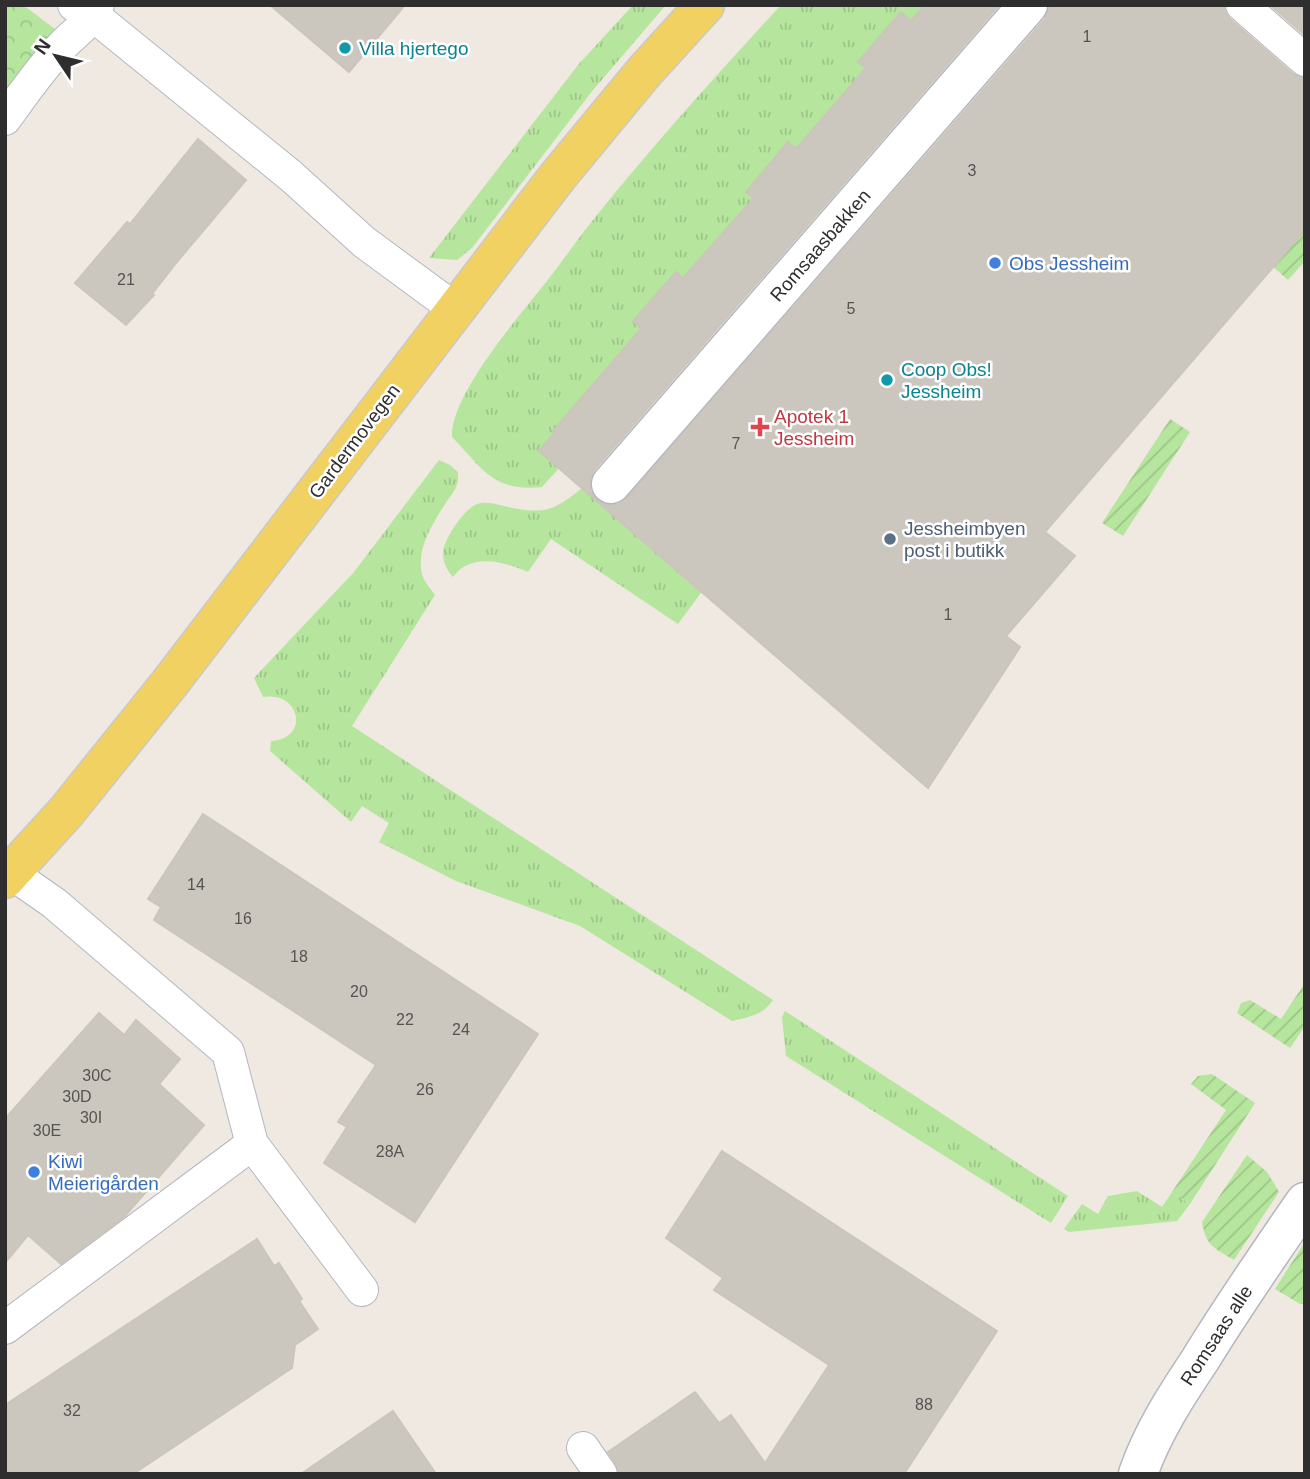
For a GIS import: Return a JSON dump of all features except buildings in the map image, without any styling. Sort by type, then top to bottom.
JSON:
[{"type":"main road","name":"Gardermovegen","points":[[8,876],[66,812],[169,684],[558,176],[644,72],[705,5]]},
{"type":"street","name":"Romsaasbakken","points":[[611,484],[1028,5]]},
{"type":"street","name":"Romsaas alle","points":[[1138,1474],[1145,1452],[1172,1404],[1305,1202]]},
{"type":"lane","points":[[1242,5],[1305,60]]},
{"type":"lane","points":[[5,119],[88,9],[291,176],[364,242],[455,309]]},
{"type":"lane","points":[[8,876],[54,903],[228,1052],[252,1144],[362,1290]]},
{"type":"lane","points":[[5,1328],[252,1144]]},
{"type":"lane","points":[[583,1448],[601,1474]]},
{"type":"green space","points":[[5,5],[23,5],[59,32],[5,101]]},
{"type":"green space","points":[[633,5],[666,5],[593,90],[472,248],[457,260],[429,258],[578,65]]},
{"type":"green space","points":[[781,5],[925,5],[911,21],[900,13],[859,62],[866,68],[796,149],[788,142],[746,191],[754,198],[707,252],[687,281],[675,272],[633,321],[641,329],[539,450],[561,466],[542,487],[512,486],[490,476],[452,437],[454,420],[474,378],[605,205]]},
{"type":"green space","points":[[1305,228],[1305,261],[1288,280],[1272,266]]},
{"type":"green space","points":[[1170,419],[1190,432],[1123,536],[1102,523]]},
{"type":"green space","points":[[439,460],[458,472],[458,481],[436,518],[423,547],[423,577],[435,595],[352,726],[773,1000],[760,1012],[732,1021],[580,926],[456,881],[379,842],[389,823],[362,806],[351,822],[270,751],[271,741],[292,732],[296,725],[296,716],[286,701],[276,697],[263,697],[254,678],[354,572]]},
{"type":"green space","points":[[584,486],[703,590],[678,624],[551,539],[528,572],[489,561],[469,564],[453,577],[448,571],[444,546],[456,525],[472,507],[487,503],[529,510],[547,509],[556,506]]},
{"type":"green space","points":[[1305,983],[1305,1026],[1290,1048],[1237,1013],[1241,1003],[1250,1000],[1281,1019]]},
{"type":"green space","points":[[785,1011],[1068,1196],[1051,1223],[786,1056],[782,1017]]},
{"type":"green space","points":[[1212,1074],[1255,1103],[1190,1204],[1172,1192],[1226,1110],[1191,1084],[1198,1076]]},
{"type":"green space","points":[[1247,1155],[1267,1172],[1279,1192],[1234,1260],[1212,1246],[1202,1222]]},
{"type":"green space","points":[[1137,1191],[1162,1207],[1172,1192],[1190,1204],[1177,1221],[1069,1232],[1064,1229],[1082,1204],[1098,1214],[1108,1196]]},
{"type":"green space","points":[[1305,1242],[1305,1304],[1300,1304],[1275,1289]]},
{"type":"place","name":"Villa hjertego","points":[[345,48]]},
{"type":"place","name":"Obs Jessheim","points":[[995,263]]},
{"type":"place","name":"Coop Obs! Jessheim","points":[[887,380]]},
{"type":"place","name":"Apotek 1 Jessheim","points":[[760,427]]},
{"type":"place","name":"Jessheimbyen post i butikk","points":[[890,539]]},
{"type":"place","name":"Kiwi Meierigården","points":[[34,1172]]}]
